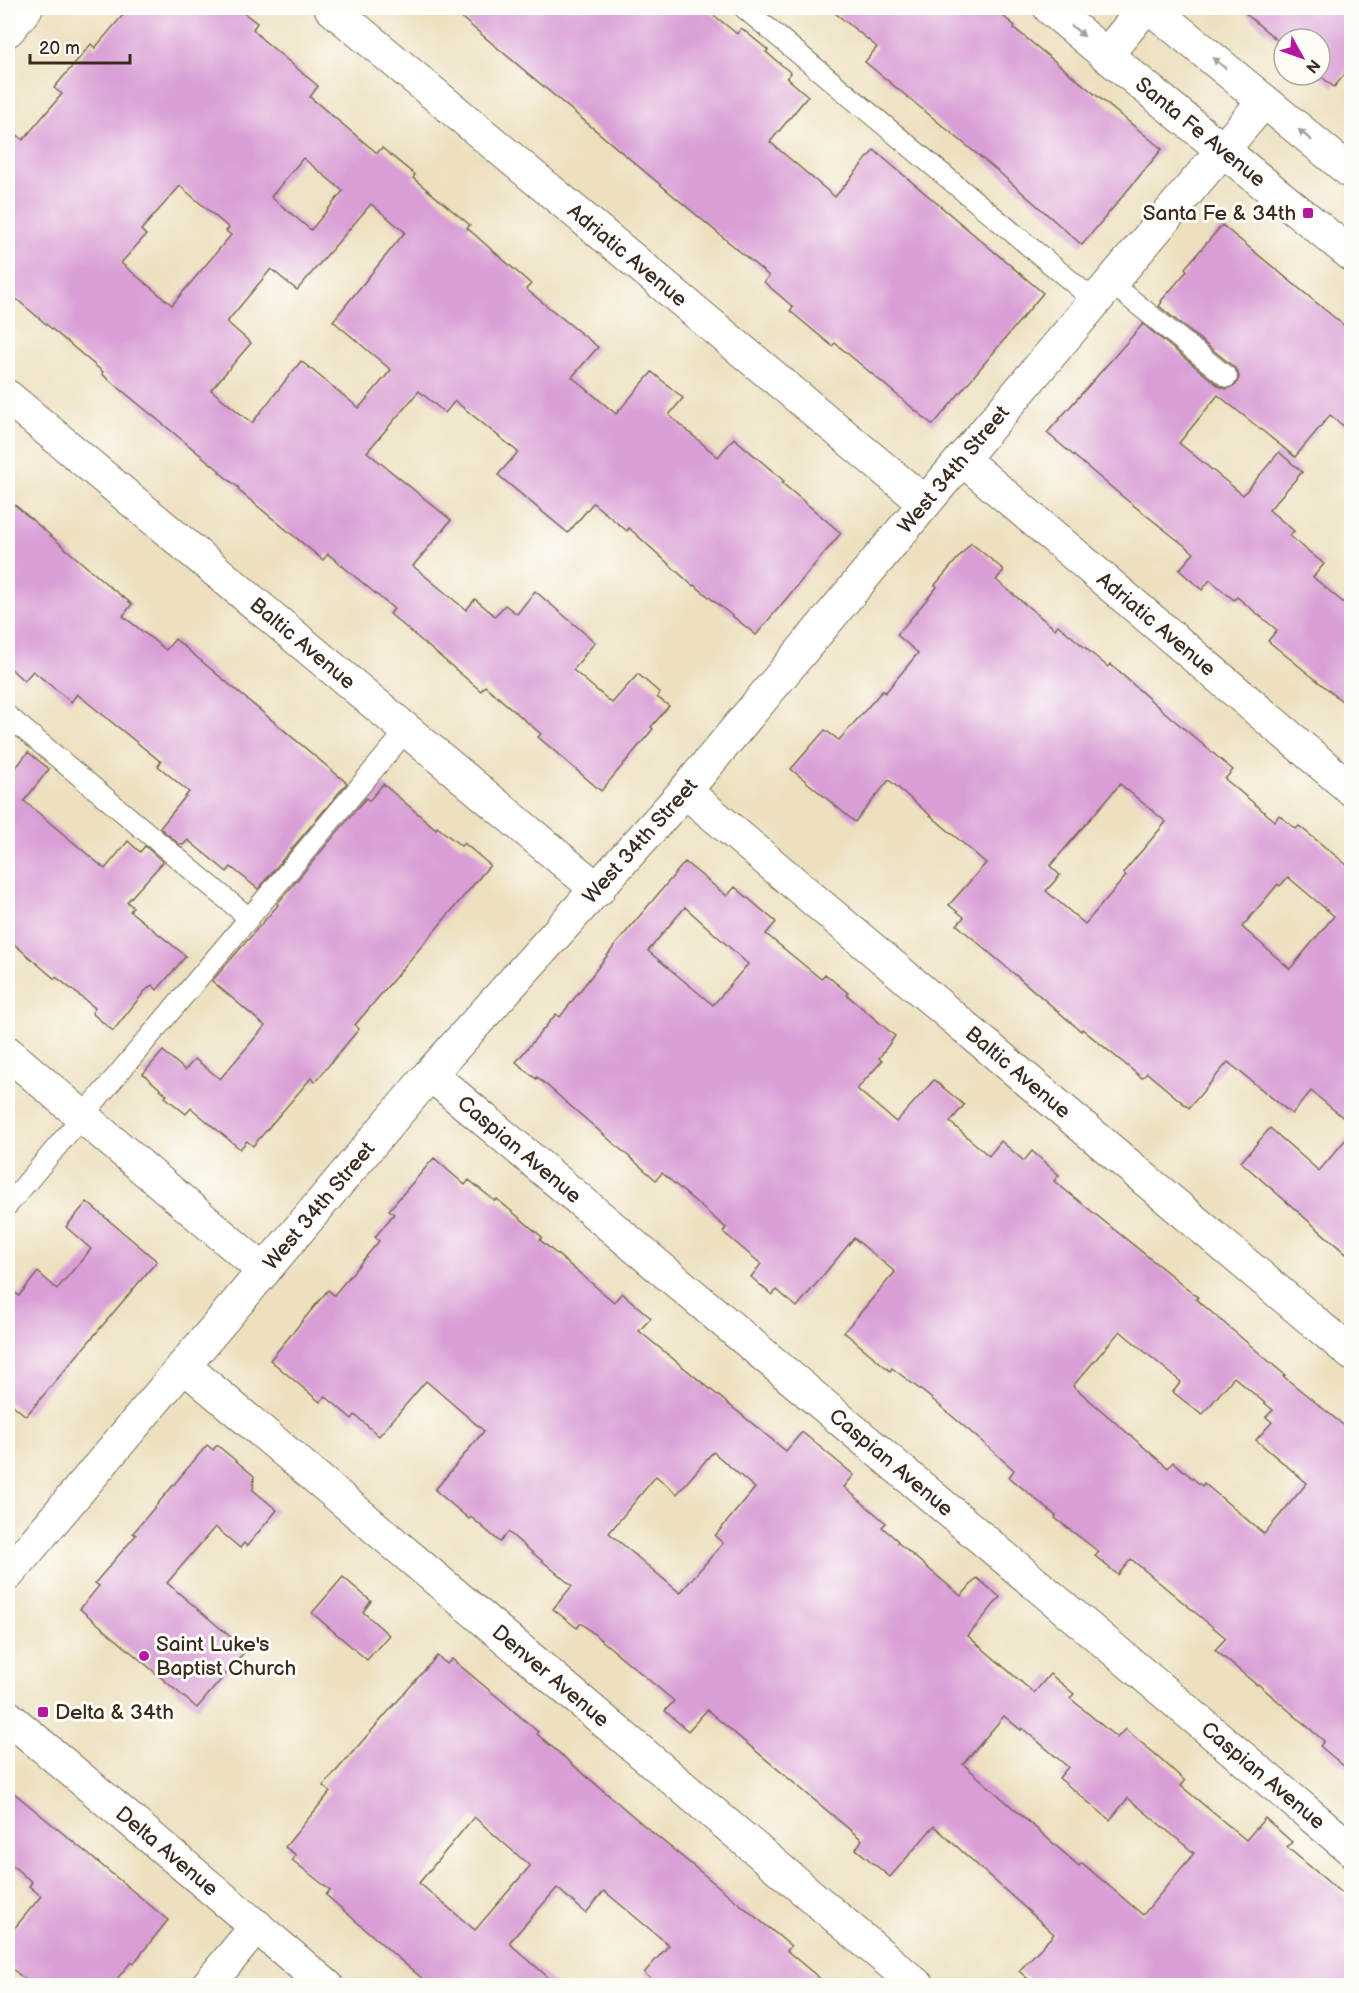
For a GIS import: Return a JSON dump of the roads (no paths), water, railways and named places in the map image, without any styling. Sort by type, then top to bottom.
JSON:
[{"type":"street","points":[[8,30],[26,8]]},
{"type":"street","name":"Adriatic Avenue","points":[[331,8],[924,503]]},
{"type":"street","name":"Santa Fe Avenue","points":[[1050,8],[1352,255]]},
{"type":"street","points":[[1106,55],[1145,8]]},
{"type":"street","points":[[1151,8],[1352,173]]},
{"type":"street","name":"West 34th Street","points":[[8,1574],[430,1074],[686,791],[924,503],[1264,101]]},
{"type":"street","name":"Baltic Avenue","points":[[8,397],[598,890]]},
{"type":"street","name":"Adriatic Avenue","points":[[962,459],[1352,790]]},
{"type":"street","name":"Baltic Avenue","points":[[686,791],[1352,1354]]},
{"type":"street","points":[[8,1053],[264,1270]]},
{"type":"street","name":"Caspian Avenue","points":[[430,1074],[1352,1850]]},
{"type":"street","name":"Denver Avenue","points":[[184,1366],[918,1986]]},
{"type":"street","name":"Delta Avenue","points":[[8,1717],[327,1986]]},
{"type":"street","points":[[207,1986],[257,1926]]},
{"type":"lane","points":[[744,8],[1103,293],[1227,377]]},
{"type":"lane","points":[[8,716],[249,918]]},
{"type":"lane","points":[[8,1206],[407,730]]},
{"type":"place","name":"Santa Fe & 34th","points":[[1308,213]]},
{"type":"place","name":"Saint Luke's Baptist Church","points":[[144,1656]]},
{"type":"place","name":"Delta & 34th","points":[[43,1712]]}]
